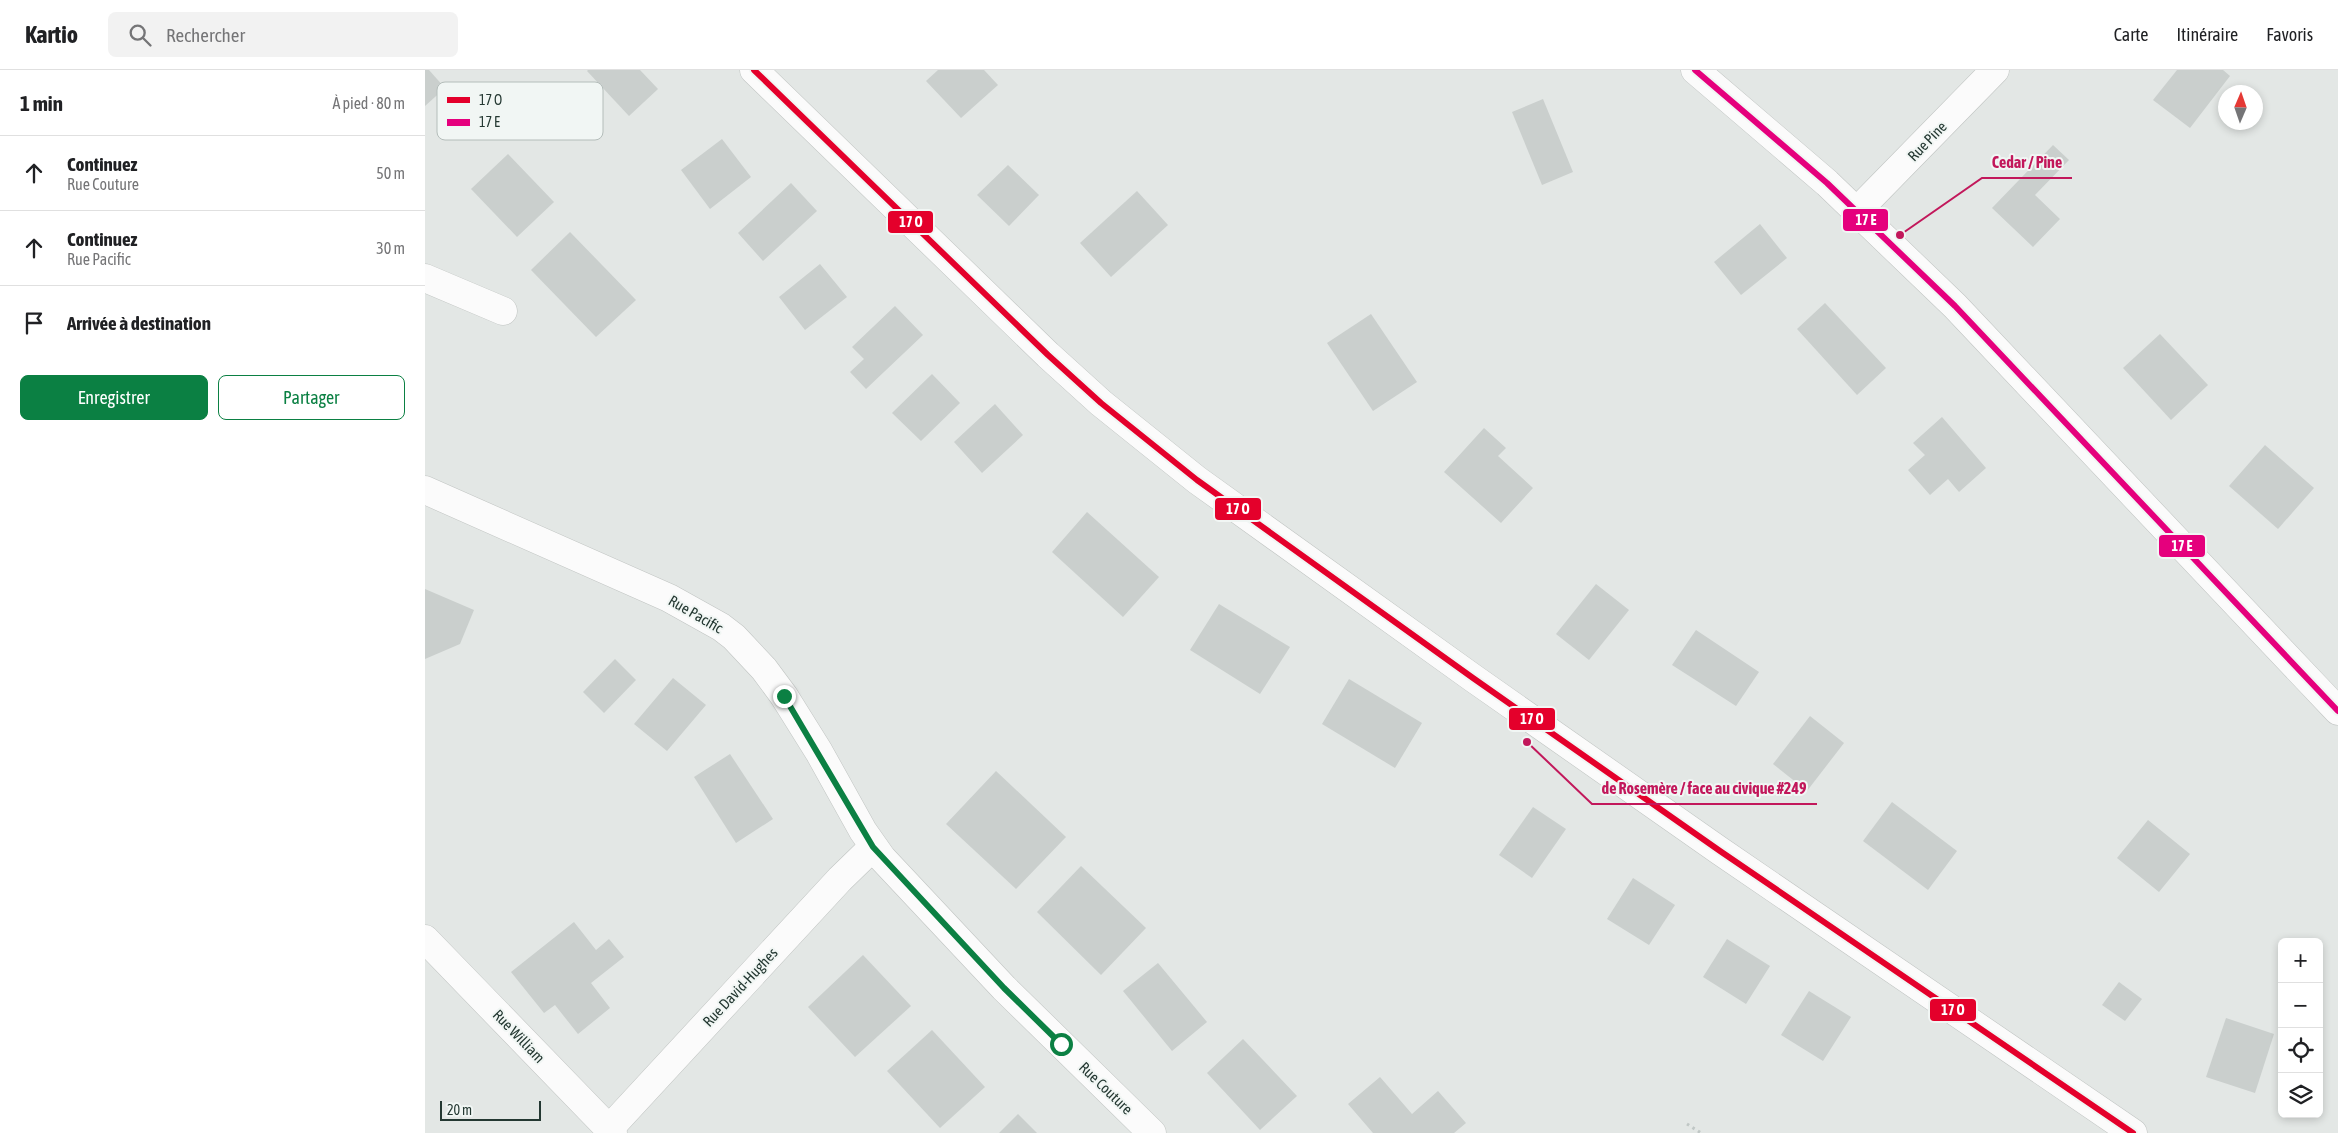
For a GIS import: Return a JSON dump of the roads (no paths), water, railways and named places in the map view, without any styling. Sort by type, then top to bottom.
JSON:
[{"type":"street","points":[[754,70],[1048,355],[1101,403],[1197,480],[1473,678],[1720,851],[2133,1133]]},
{"type":"street","points":[[1695,70],[1794,154],[1857,211],[1955,306],[2338,711]]},
{"type":"street","name":"Rue Pine","points":[[1857,211],[1995,70]]},
{"type":"street","points":[[425,278],[503,311]]},
{"type":"street","name":"Rue Pacific","points":[[425,490],[669,598],[728,632],[764,669],[784,696],[873,847]]},
{"type":"street","name":"Rue David-Hughes","points":[[611,1131],[840,879],[873,847]]},
{"type":"street","name":"Rue Couture","points":[[873,847],[1004,988],[1152,1133]]},
{"type":"street","name":"Rue William","points":[[425,938],[611,1131]]},
{"type":"place","name":"Cedar / Pine","points":[[1900,235]]},
{"type":"place","name":"de Rosemère / face au civique #249","points":[[1527,742]]}]
